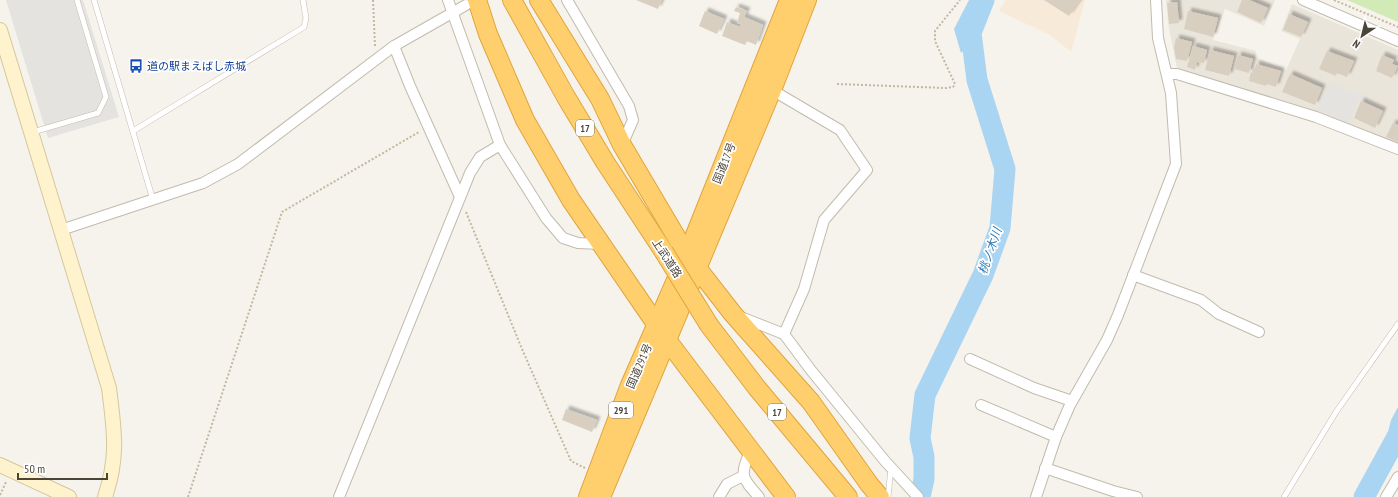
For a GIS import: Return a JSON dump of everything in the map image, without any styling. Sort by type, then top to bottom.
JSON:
[{"type":"highway","name":"上武道路","points":[[512,0],[566,97],[605,162],[710,325],[777,413],[848,497]]},
{"type":"highway","points":[[539,0],[600,99],[622,146],[692,262],[733,314],[811,402],[869,484],[880,497]]},
{"type":"highway","name":"国道17号","points":[[692,262],[789,0]]},
{"type":"highway","name":"国道17号","points":[[657,325],[692,262],[772,90],[807,0]]},
{"type":"highway","points":[[471,2],[488,34],[525,120],[570,200],[667,340],[786,497]]},
{"type":"highway","name":"国道291号","points":[[601,497],[667,340],[692,262]]},
{"type":"highway","name":"国道291号","points":[[588,497],[630,385],[657,325]]},
{"type":"street","points":[[448,0],[483,103],[500,145],[546,218],[563,238],[578,243],[601,244]]},
{"type":"street","points":[[566,0],[629,106],[633,120],[622,146]]},
{"type":"street","points":[[1036,497],[1056,438],[1072,401],[1107,340],[1176,164],[1171,93],[1158,38],[1156,0]]},
{"type":"street","points":[[1302,0],[1398,41]]},
{"type":"street","points":[[61,230],[203,183],[238,164],[394,46],[471,2]]},
{"type":"street","points":[[0,30],[109,388],[115,445],[110,480],[104,497]]},
{"type":"street","points":[[394,46],[428,127],[460,197]]},
{"type":"street","points":[[1166,74],[1177,74],[1316,117],[1398,149]]},
{"type":"street","points":[[772,90],[840,130],[867,170],[824,220],[804,290],[784,334]]},
{"type":"street","points":[[339,497],[470,173],[480,157],[500,145]]},
{"type":"street","points":[[1133,275],[1201,300],[1219,314],[1259,332]]},
{"type":"street","points":[[733,314],[784,334],[810,369],[891,468],[918,497]]},
{"type":"street","points":[[970,359],[1034,388],[1072,401]]},
{"type":"street","points":[[981,405],[1056,438]]},
{"type":"street","points":[[750,451],[743,476],[746,482],[759,497]]},
{"type":"street","points":[[0,465],[69,497]]},
{"type":"street","points":[[1046,468],[1113,491],[1137,497]]},
{"type":"street","points":[[719,497],[727,484],[743,476]]},
{"type":"street","points":[[1386,497],[1398,477]]},
{"type":"lane","points":[[31,132],[98,113],[106,97],[77,0]]},
{"type":"lane","points":[[94,0],[153,200]]},
{"type":"lane","points":[[133,131],[304,27],[306,18],[303,0]]},
{"type":"lane","points":[[1284,497],[1336,412],[1398,324]]},
{"type":"lane","points":[[888,497],[891,468]]},
{"type":"path","points":[[373,0],[376,59]]},
{"type":"path","points":[[837,84],[953,87],[955,84],[935,41],[936,31],[960,0]]},
{"type":"path","points":[[1334,0],[1398,27]]},
{"type":"path","points":[[188,497],[282,212],[428,127]]},
{"type":"path","points":[[460,197],[522,349],[571,461],[597,473]]},
{"type":"shaded area","points":[[6,0],[83,0],[119,117],[48,138]]},
{"type":"shaded area","points":[[1006,0],[1085,0],[1071,52],[1050,35],[999,11]]},
{"type":"shaded area","points":[[1166,0],[1275,0],[1264,26],[1225,9],[1213,40],[1256,51],[1255,57],[1286,70],[1300,39],[1281,31],[1292,4],[1398,50],[1398,143],[1316,111],[1178,73],[1169,29]]},
{"type":"shaded area","points":[[1329,83],[1369,97],[1367,102],[1359,99],[1348,124],[1316,111]]},
{"type":"green space","points":[[1347,0],[1398,0],[1398,22]]},
{"type":"water","points":[[969,0],[993,0],[987,12],[980,35],[961,53],[954,29]]},
{"type":"water","points":[[1398,407],[1398,452],[1372,497],[1391,420]]},
{"type":"building","points":[[636,0],[662,0],[658,9]]},
{"type":"building","points":[[1044,0],[1080,0],[1069,16]]},
{"type":"building","points":[[1242,0],[1249,0],[1268,8],[1261,23],[1237,12]]},
{"type":"building","points":[[1177,2],[1179,23],[1169,24],[1167,3]]},
{"type":"building","points":[[736,7],[747,11],[744,17],[763,25],[756,45],[747,41],[745,45],[722,36],[727,22],[740,27],[741,24],[737,23],[740,13],[734,11]]},
{"type":"building","points":[[705,11],[724,19],[717,34],[699,26]]},
{"type":"building","points":[[1188,11],[1218,18],[1213,37],[1184,29]]},
{"type":"building","points":[[1289,14],[1308,22],[1301,37],[1283,30]]},
{"type":"building","points":[[1176,38],[1192,42],[1187,61],[1176,59],[1174,47]]},
{"type":"building","points":[[1193,46],[1207,50],[1204,63],[1197,62],[1195,70],[1187,67]]},
{"type":"building","points":[[1210,50],[1234,56],[1229,76],[1205,70]]},
{"type":"building","points":[[1327,51],[1354,61],[1347,77],[1337,73],[1336,76],[1319,69]]},
{"type":"building","points":[[1238,55],[1253,59],[1249,73],[1234,69]]},
{"type":"building","points":[[1382,55],[1394,60],[1392,64],[1398,66],[1392,78],[1376,71]]},
{"type":"building","points":[[1256,64],[1281,71],[1276,87],[1249,81],[1251,72],[1254,73]]},
{"type":"building","points":[[1290,74],[1322,88],[1315,105],[1282,92]]},
{"type":"building","points":[[1361,101],[1383,111],[1375,128],[1354,118]]},
{"type":"building","points":[[1393,123],[1398,125],[1398,142],[1386,137]]},
{"type":"building","points":[[566,409],[597,420],[592,432],[562,420]]},
{"type":"waterway","name":"桃ノ木川","points":[[920,497],[924,479],[924,457],[920,438],[925,395],[983,275],[1000,228],[1005,169],[977,80],[971,33],[984,0]]},
{"type":"waterway","points":[[1364,497],[1398,435]]},
{"type":"place","name":"道の駅まえばし赤城","points":[[136,66]]}]
